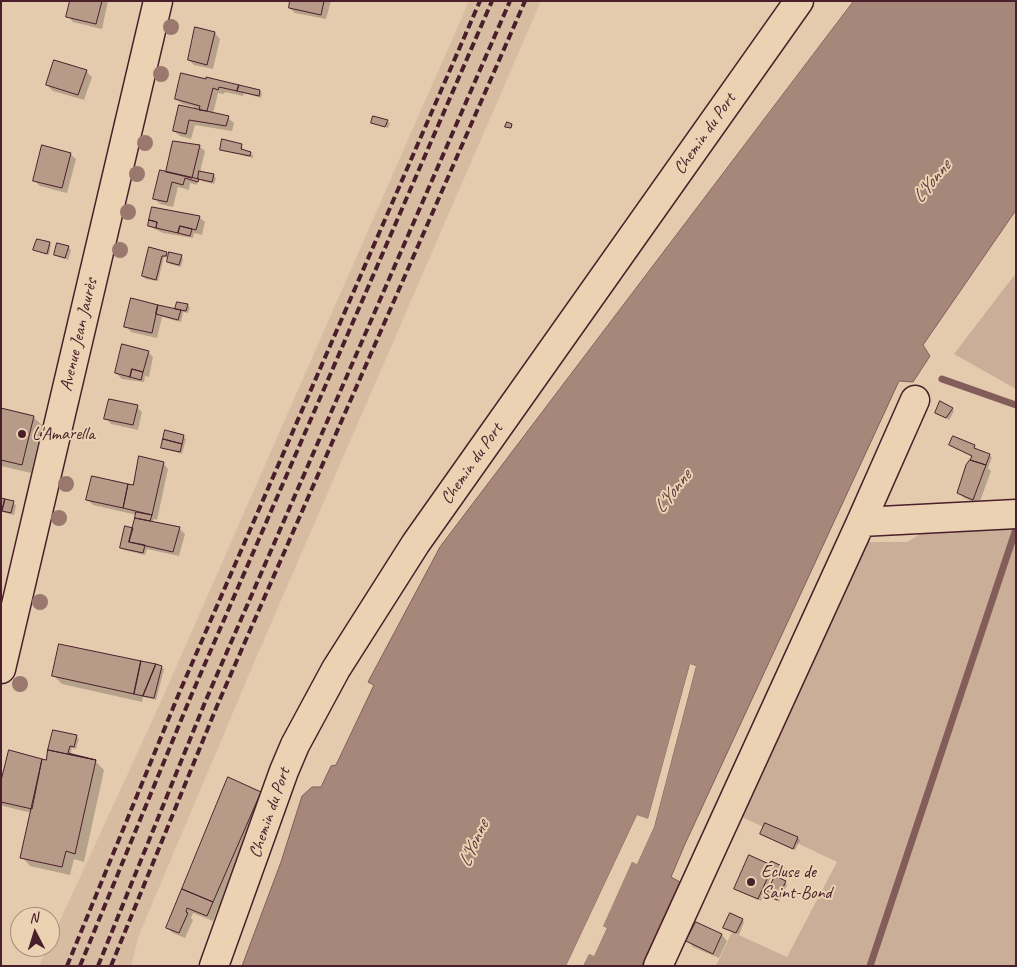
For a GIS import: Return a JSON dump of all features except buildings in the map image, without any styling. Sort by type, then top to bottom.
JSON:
[{"type":"street","name":"Avenue Jean Jaurès","points":[[1,669],[158,1]]},
{"type":"street","name":"Chemin du Port","points":[[214,966],[295,745],[336,669],[416,543],[799,1]]},
{"type":"street","points":[[658,966],[915,400]]},
{"type":"street","points":[[861,522],[1016,514]]},
{"type":"shaded area","points":[[469,1],[541,1],[253,665],[139,935],[131,966],[43,966],[40,964],[43,957],[60,957],[60,921],[159,706]]},
{"type":"shaded area","points":[[1016,273],[1016,389],[954,354]]},
{"type":"shaded area","points":[[1016,522],[1016,966],[716,966],[732,932],[787,957],[837,862],[740,816],[863,542],[907,542],[927,530]]},
{"type":"water","name":"L'Yonne","points":[[854,1],[1016,1],[1016,210],[923,345],[930,356],[913,382],[899,381],[685,844],[671,877],[680,882],[642,966],[583,966],[589,953],[594,955],[607,928],[602,926],[632,862],[637,863],[654,827],[696,666],[690,664],[648,820],[637,815],[566,966],[242,966],[281,862],[302,796],[312,787],[321,787],[331,766],[336,765],[374,685],[368,682],[440,547]]},
{"type":"pier","points":[[690,664],[696,666],[654,827],[637,864],[632,862],[603,926],[607,928],[594,956],[589,954],[583,966],[581,966],[587,952],[593,952],[603,929],[600,925],[630,860],[636,860],[652,826],[693,667],[650,821],[647,822],[638,818],[569,966],[566,966],[637,815],[648,819]]},
{"type":"waterway","points":[[942,379],[1016,405]]},
{"type":"waterway","points":[[870,966],[1016,529]]},
{"type":"railway","points":[[67,966],[180,691],[480,1]]},
{"type":"railway","points":[[80,966],[191,696],[492,1]]},
{"type":"railway","points":[[98,966],[206,700],[510,1]]},
{"type":"railway","points":[[111,966],[217,706],[525,1]]},
{"type":"place","name":"L'Amarella","points":[[22,434]]},
{"type":"place","name":"Ecluse de Saint-Bond","points":[[751,882]]}]
